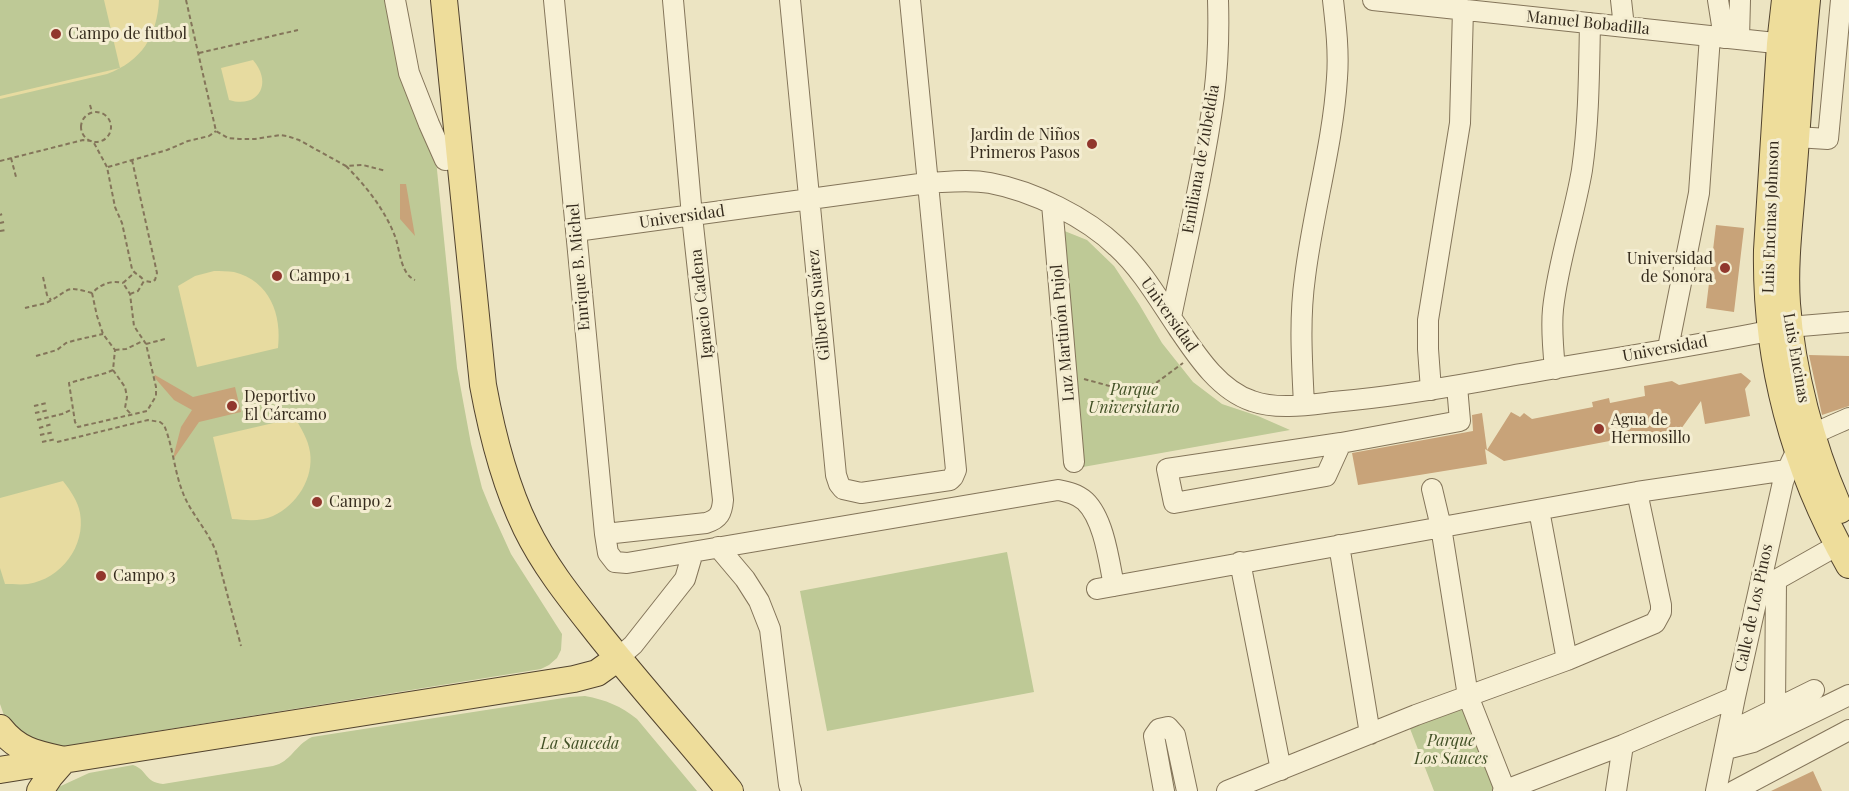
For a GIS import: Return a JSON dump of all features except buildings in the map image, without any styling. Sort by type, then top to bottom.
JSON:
[{"type":"main road","points":[[429,0],[445,160],[474,396],[494,482],[512,526],[550,590],[730,791]]},
{"type":"main road","points":[[444,0],[483,385],[495,442],[509,486],[531,537],[546,564],[614,662],[710,791]]},
{"type":"main road","name":"Luis Encinas Johnson","points":[[1785,0],[1791,44],[1767,250],[1767,277],[1780,329],[1776,370],[1784,403],[1816,498],[1845,546]]},
{"type":"main road","name":"Luis Encinas","points":[[1780,329],[1796,137],[1791,44],[1807,0]]},
{"type":"main road","points":[[5,769],[574,680],[597,673],[614,662]]},
{"type":"main road","points":[[0,728],[9,740],[32,753],[64,760]]},
{"type":"main road","points":[[40,791],[64,760]]},
{"type":"street","points":[[395,0],[409,73],[445,160]]},
{"type":"street","name":"Enrique B. Michel","points":[[554,0],[608,553],[615,562],[627,563],[693,552]]},
{"type":"street","name":"Ignacio Cadena","points":[[605,534],[706,523],[719,516],[723,510],[692,216],[673,0]]},
{"type":"street","name":"Gilberto Suárez","points":[[790,0],[836,475],[843,489],[861,493],[950,480],[956,470],[927,183]]},
{"type":"street","points":[[910,0],[927,183]]},
{"type":"street","name":"Emiliana de Zubeldia","points":[[1170,317],[1191,221],[1214,95],[1218,58],[1218,0]]},
{"type":"street","points":[[1304,405],[1302,301],[1337,77],[1333,0]]},
{"type":"street","name":"Manuel Bobadilla","points":[[1373,0],[1427,3],[1463,9],[1526,8],[1590,24],[1791,44]]},
{"type":"street","points":[[1621,0],[1624,27]]},
{"type":"street","points":[[1718,0],[1724,38]]},
{"type":"street","points":[[1668,348],[1699,193],[1724,38],[1740,0]]},
{"type":"street","points":[[1796,137],[1828,139],[1841,0]]},
{"type":"street","points":[[1431,390],[1428,320],[1460,123],[1463,9]]},
{"type":"street","points":[[1555,369],[1553,310],[1582,170],[1588,106],[1590,24]]},
{"type":"street","name":"Universidad","points":[[576,231],[927,183],[960,181],[990,183],[1020,191],[1052,204],[1091,225],[1118,248],[1147,282],[1194,352],[1217,378],[1237,394],[1253,402],[1276,405],[1304,405],[1367,399],[1431,390],[1780,329],[1849,322]]},
{"type":"street","name":"Luz Martinón Pujol","points":[[1052,204],[1074,462]]},
{"type":"street","points":[[1341,443],[1326,476],[1174,503],[1167,469],[1341,443],[1460,421],[1457,386]]},
{"type":"street","points":[[614,662],[633,645],[685,579],[693,552],[718,547],[1058,490],[1074,494],[1085,501],[1095,516],[1104,539],[1106,588],[1638,492],[1799,451],[1849,418]]},
{"type":"street","name":"Calle de Los Pinos","points":[[1716,791],[1777,503],[1799,451]]},
{"type":"street","points":[[1432,489],[1441,527],[1468,696],[1504,791],[1623,745],[1735,697]]},
{"type":"street","points":[[1227,791],[1468,696],[1567,660],[1655,623],[1661,612],[1661,604],[1638,492]]},
{"type":"street","points":[[1539,510],[1567,660]]},
{"type":"street","points":[[1339,545],[1370,734]]},
{"type":"street","points":[[1775,710],[1776,580],[1845,546]]},
{"type":"street","points":[[718,547],[746,579],[759,601],[770,629],[791,791]]},
{"type":"street","points":[[1240,562],[1281,770]]},
{"type":"street","points":[[1727,741],[1775,710],[1815,690]]},
{"type":"street","points":[[1727,741],[1754,742],[1849,695]]},
{"type":"street","points":[[1164,791],[1154,736],[1159,729],[1168,727],[1174,735],[1187,791]]},
{"type":"street","points":[[1734,791],[1849,730]]},
{"type":"street","points":[[1616,791],[1623,745]]},
{"type":"path","points":[[186,0],[216,131],[228,138],[238,139],[287,136],[299,140],[346,166],[382,210],[395,237],[406,273],[415,280]]},
{"type":"path","points":[[199,53],[298,30]]},
{"type":"path","points":[[90,105],[92,112]]},
{"type":"path","points":[[0,161],[83,140],[91,141],[96,142],[105,138],[111,130],[107,117],[92,112],[81,124],[83,134],[91,141],[97,146],[107,167],[115,207],[122,223],[134,273]]},
{"type":"path","points":[[107,167],[167,150],[188,141],[209,136],[216,131]]},
{"type":"path","points":[[11,158],[16,177]]},
{"type":"path","points":[[132,160],[157,273],[155,280],[151,282],[144,281],[134,273]]},
{"type":"path","points":[[346,166],[363,165],[386,171]]},
{"type":"path","points":[[0,223],[4,222]]},
{"type":"path","points":[[0,231],[6,230]]},
{"type":"path","points":[[123,283],[134,273]]},
{"type":"path","points":[[43,277],[47,295],[51,300]]},
{"type":"path","points":[[92,293],[103,284],[117,281],[123,283],[130,294],[134,326],[145,342],[156,392],[154,401],[147,411],[78,427],[75,422],[69,383],[113,370]]},
{"type":"path","points":[[130,294],[138,291],[144,281]]},
{"type":"path","points":[[25,308],[51,300],[66,289],[92,293]]},
{"type":"path","points":[[92,293],[103,334],[115,350],[113,370],[125,387],[127,397],[125,408],[132,415]]},
{"type":"path","points":[[36,356],[57,350],[66,343],[103,334]]},
{"type":"path","points":[[115,350],[165,339]]},
{"type":"path","points":[[1066,374],[1128,391],[1156,383],[1180,366],[1194,352]]},
{"type":"path","points":[[34,406],[47,403]]},
{"type":"path","points":[[37,420],[73,409]]},
{"type":"path","points":[[35,413],[49,410]]},
{"type":"path","points":[[147,411],[148,420]]},
{"type":"path","points":[[42,442],[56,441],[148,420],[164,424],[183,492],[214,545],[240,646]]},
{"type":"path","points":[[39,428],[52,424]]},
{"type":"path","points":[[40,435],[54,432]]},
{"type":"green space","name":"Deportivo El Cárcamo","points":[[0,0],[388,0],[436,160],[457,368],[471,444],[482,488],[511,554],[562,634],[561,650],[557,658],[549,665],[541,669],[52,748],[32,743],[7,724],[0,704]]},
{"type":"green space","name":"Parque Universitario","points":[[1062,230],[1087,240],[1114,266],[1162,343],[1193,382],[1222,404],[1290,430],[1083,467]]},
{"type":"green space","points":[[1007,552],[1034,692],[827,731],[800,591]]},
{"type":"green space","name":"La Sauceda","points":[[585,696],[613,704],[637,719],[697,791],[50,791],[89,773],[133,765],[152,781],[163,784],[273,766],[284,761],[301,744],[312,737]]},
{"type":"green space","name":"Parque Los Sauces","points":[[1466,703],[1497,791],[1434,791],[1409,726]]},
{"type":"sand","points":[[104,0],[159,0],[158,13],[151,36],[130,62],[119,69],[107,74],[0,99],[0,96],[120,68]]},
{"type":"sand","points":[[253,60],[262,77],[260,92],[248,101],[229,100],[221,68]]},
{"type":"sand","points":[[214,271],[234,272],[246,276],[265,291],[278,323],[278,348],[197,367],[178,286],[195,276]]},
{"type":"sand","points":[[295,418],[306,438],[311,462],[302,490],[289,505],[273,516],[258,520],[232,519],[213,437]]},
{"type":"sand","points":[[63,481],[76,500],[80,513],[81,525],[75,549],[61,568],[40,581],[28,584],[5,584],[0,568],[0,498]]},
{"type":"place","name":"Campo de futbol","points":[[56,34]]},
{"type":"place","name":"Jardin de Niños Primeros Pasos","points":[[1092,144]]},
{"type":"place","name":"Universidad de Sonora","points":[[1725,268]]},
{"type":"place","name":"Campo 1","points":[[277,276]]},
{"type":"place","name":"Deportivo El Cárcamo","points":[[232,406]]},
{"type":"place","name":"Agua de Hermosillo","points":[[1599,429]]},
{"type":"place","name":"Campo 2","points":[[317,502]]},
{"type":"place","name":"Campo 3","points":[[101,576]]}]
